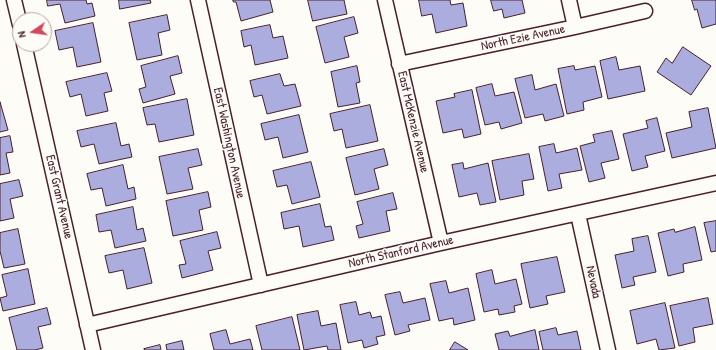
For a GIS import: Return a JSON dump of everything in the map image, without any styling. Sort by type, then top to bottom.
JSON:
[{"type":"street","points":[[14,0],[17,12]]},
{"type":"street","name":"East Washington Avenue","points":[[198,0],[261,285]]},
{"type":"street","name":"East McKenzie Avenue","points":[[385,0],[441,243]]},
{"type":"street","points":[[570,0],[575,28]]},
{"type":"street","name":"North Ezie Avenue","points":[[399,64],[575,28],[645,11]]},
{"type":"street","name":"East Grant Avenue","points":[[26,52],[93,350]]},
{"type":"street","name":"North Stanford Avenue","points":[[88,325],[441,243],[716,183]]},
{"type":"street","name":"Nevada","points":[[578,214],[608,350]]},
{"type":"building","points":[[47,0],[86,0],[87,4],[92,3],[95,16],[65,23],[60,4],[48,6]]},
{"type":"building","points":[[119,0],[150,0],[151,3],[120,9]]},
{"type":"building","points":[[233,0],[270,0],[273,12],[241,21],[236,2]]},
{"type":"building","points":[[308,0],[344,0],[347,14],[313,21]]},
{"type":"building","points":[[419,0],[450,0],[451,5],[463,3],[467,26],[436,33],[432,14],[422,16]]},
{"type":"building","points":[[491,0],[522,0],[525,13],[504,18],[502,9],[494,11]]},
{"type":"building","points":[[692,0],[716,0],[716,24],[702,28],[697,9],[695,10]]},
{"type":"building","points":[[167,15],[170,30],[158,33],[162,55],[137,60],[129,23]]},
{"type":"building","points":[[354,17],[358,33],[344,37],[349,57],[325,63],[316,27]]},
{"type":"building","points":[[93,23],[101,62],[77,67],[73,47],[59,50],[55,31]]},
{"type":"building","points":[[270,25],[273,38],[283,36],[288,58],[255,65],[251,45],[244,47],[241,31]]},
{"type":"building","points":[[683,47],[711,66],[691,95],[657,72],[666,58],[672,63]]},
{"type":"building","points":[[178,56],[182,73],[170,76],[175,94],[143,103],[139,89],[146,87],[141,66]]},
{"type":"building","points":[[616,57],[619,70],[640,66],[645,91],[608,99],[600,61]]},
{"type":"building","points":[[357,66],[360,82],[356,83],[360,103],[338,107],[331,72]]},
{"type":"building","points":[[574,66],[575,70],[595,66],[602,97],[583,102],[584,110],[567,114],[558,69]]},
{"type":"building","points":[[107,73],[112,91],[104,93],[108,111],[86,116],[81,94],[70,97],[66,82]]},
{"type":"building","points":[[280,74],[284,86],[295,84],[301,106],[267,114],[262,95],[254,97],[250,81]]},
{"type":"building","points":[[532,75],[535,90],[556,84],[564,116],[545,121],[543,114],[525,118],[515,79]]},
{"type":"building","points":[[492,84],[495,96],[514,92],[522,123],[501,129],[499,122],[485,125],[476,88]]},
{"type":"building","points":[[472,90],[481,134],[464,138],[462,129],[443,133],[436,101],[455,97],[454,94]]},
{"type":"building","points":[[187,99],[194,135],[159,142],[155,124],[147,125],[143,108]]},
{"type":"building","points":[[0,102],[8,130],[0,132]]},
{"type":"building","points":[[370,105],[378,141],[346,148],[342,129],[334,131],[330,114]]},
{"type":"building","points":[[708,108],[716,148],[672,158],[666,133],[692,127],[689,112]]},
{"type":"building","points":[[299,115],[308,152],[283,158],[278,137],[265,140],[261,124]]},
{"type":"building","points":[[657,118],[665,151],[645,156],[648,167],[632,171],[623,134],[648,128],[646,121]]},
{"type":"building","points":[[116,123],[121,146],[129,144],[132,157],[99,164],[94,144],[81,147],[77,131]]},
{"type":"building","points":[[612,131],[619,159],[601,163],[605,178],[589,182],[580,146],[595,142],[593,135]]},
{"type":"building","points":[[10,136],[13,152],[6,153],[10,173],[0,175],[0,138]]},
{"type":"building","points":[[554,144],[556,153],[577,148],[582,170],[559,174],[562,188],[548,191],[539,147]]},
{"type":"building","points":[[198,149],[202,165],[188,168],[193,189],[167,194],[159,157]]},
{"type":"building","points":[[384,149],[388,165],[374,169],[379,189],[355,195],[346,158]]},
{"type":"building","points":[[529,154],[534,179],[522,181],[524,195],[500,200],[492,161]]},
{"type":"building","points":[[311,162],[320,197],[292,204],[287,185],[277,187],[273,171]]},
{"type":"building","points":[[463,163],[464,169],[488,163],[496,202],[480,205],[477,193],[459,197],[452,165]]},
{"type":"building","points":[[123,165],[128,189],[134,187],[136,199],[106,206],[102,188],[91,190],[87,174]]},
{"type":"building","points":[[19,180],[23,196],[10,199],[14,218],[0,221],[0,184]]},
{"type":"building","points":[[208,192],[211,207],[199,210],[203,230],[173,236],[166,201]]},
{"type":"building","points":[[393,193],[397,209],[386,211],[390,231],[359,238],[356,226],[363,224],[357,202]]},
{"type":"building","points":[[320,204],[325,227],[331,226],[334,240],[303,247],[299,226],[284,229],[281,213]]},
{"type":"building","points":[[133,207],[137,230],[143,228],[146,241],[115,248],[111,230],[99,232],[96,215]]},
{"type":"building","points":[[716,221],[716,251],[711,252],[704,223]]},
{"type":"building","points":[[695,227],[702,260],[683,264],[684,272],[668,276],[658,233],[674,229],[675,232]]},
{"type":"building","points":[[18,229],[25,264],[4,268],[0,251],[0,233]]},
{"type":"building","points":[[217,232],[221,248],[208,251],[213,270],[182,278],[179,265],[186,264],[180,241]]},
{"type":"building","points":[[648,236],[656,272],[633,277],[635,285],[622,288],[615,255],[634,251],[632,239]]},
{"type":"building","points":[[144,248],[152,283],[127,289],[123,270],[109,273],[105,256]]},
{"type":"building","points":[[557,257],[565,292],[546,296],[548,304],[530,308],[521,264]]},
{"type":"building","points":[[28,269],[35,304],[3,311],[0,298],[7,296],[2,275]]},
{"type":"building","points":[[492,270],[495,284],[516,279],[522,304],[514,306],[515,312],[499,315],[498,309],[484,312],[476,274]]},
{"type":"building","points":[[446,281],[449,293],[468,288],[475,320],[454,325],[453,318],[439,321],[430,284]]},
{"type":"building","points":[[400,292],[403,303],[425,298],[430,320],[408,325],[410,331],[395,335],[385,295]]},
{"type":"building","points":[[708,298],[713,324],[693,328],[695,342],[679,346],[670,306]]},
{"type":"building","points":[[356,302],[359,315],[370,312],[372,318],[381,316],[385,335],[376,337],[378,344],[364,348],[362,340],[348,343],[340,305]]},
{"type":"building","points":[[665,303],[675,348],[659,350],[656,339],[637,344],[630,311]]},
{"type":"building","points":[[47,308],[51,324],[38,327],[43,348],[35,350],[17,350],[9,318]]},
{"type":"building","points":[[318,311],[321,326],[336,323],[341,350],[328,350],[327,346],[304,350],[297,315]]},
{"type":"building","points":[[292,317],[300,350],[262,350],[256,326]]},
{"type":"building","points":[[556,328],[558,335],[577,331],[581,350],[543,350],[539,332]]},
{"type":"building","points":[[226,330],[230,344],[250,339],[253,350],[214,350],[210,334]]},
{"type":"building","points":[[535,330],[539,350],[499,350],[495,334],[508,331],[510,336]]},
{"type":"building","points":[[182,341],[184,350],[167,350],[166,345]]},
{"type":"building","points":[[455,342],[468,350],[450,350]]},
{"type":"building","points":[[160,345],[161,350],[144,349]]}]
